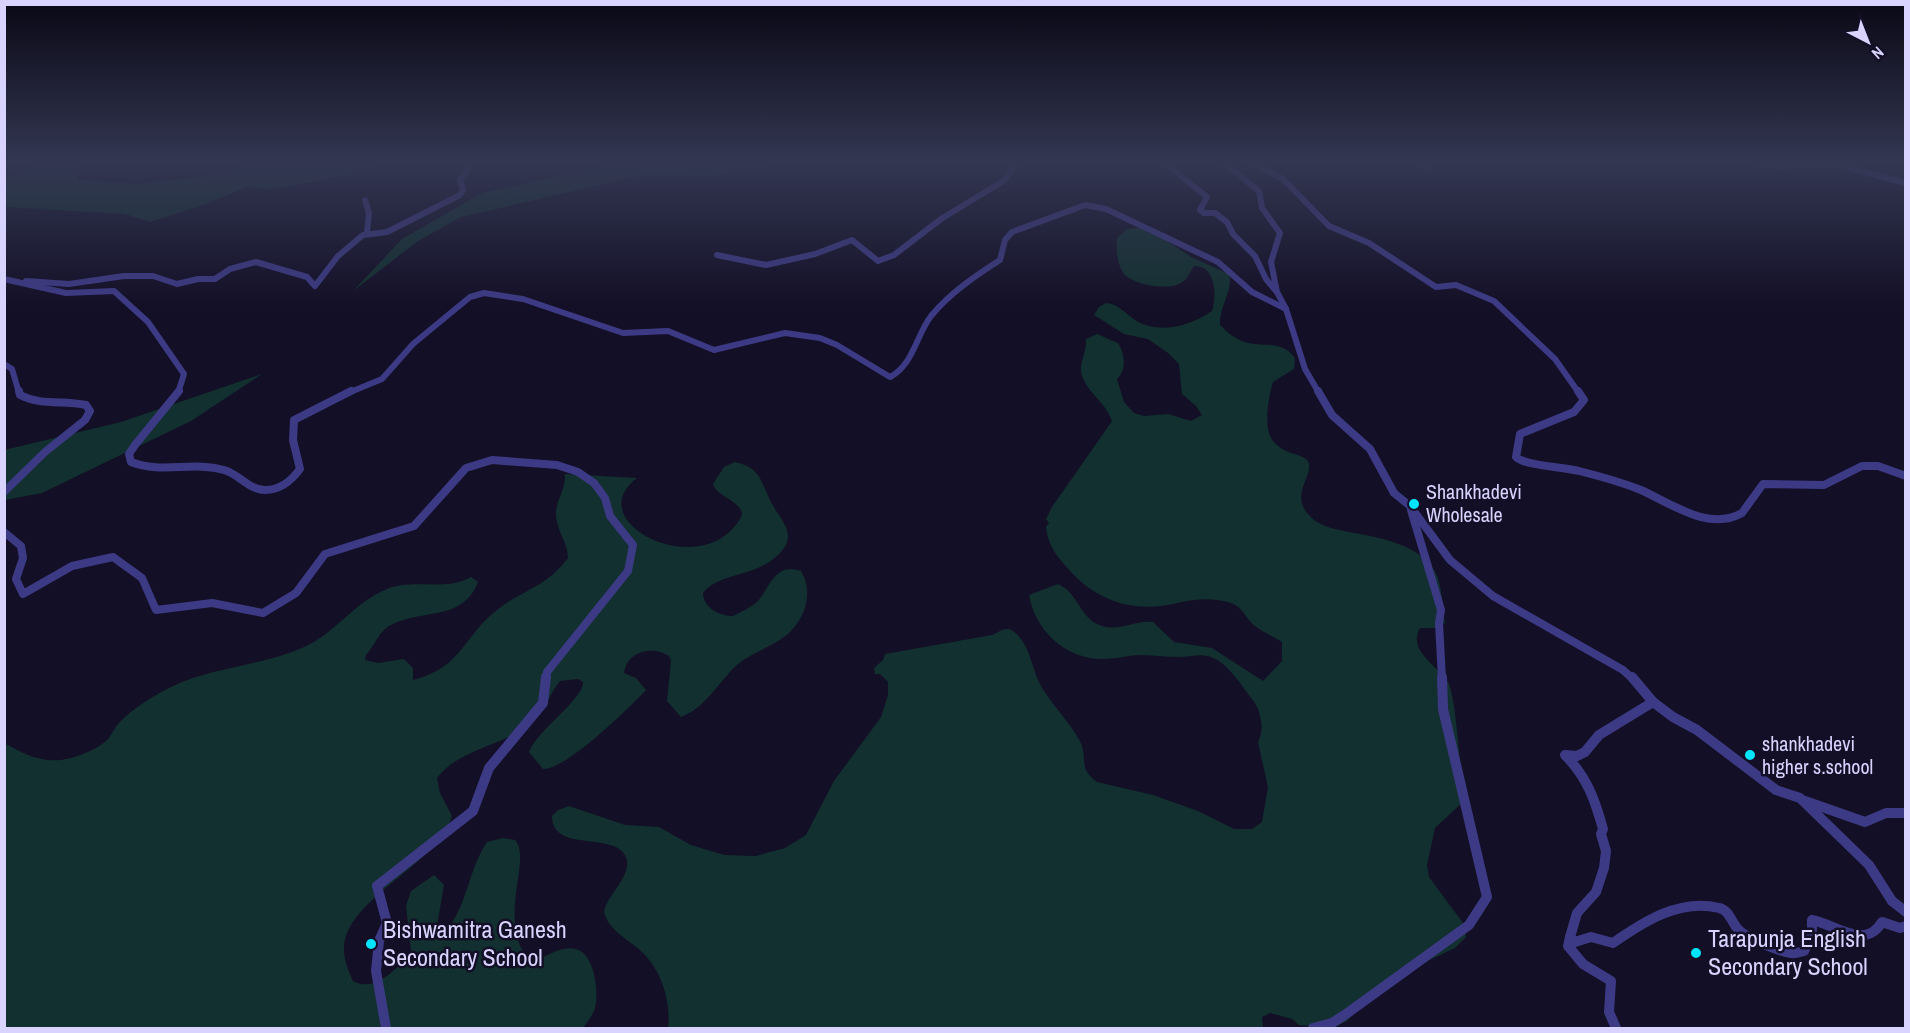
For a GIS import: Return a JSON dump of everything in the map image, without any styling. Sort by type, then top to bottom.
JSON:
[{"type":"street","points":[[367,232],[368,210]]},
{"type":"street","points":[[17,281],[39,280],[69,284],[124,276],[143,276],[177,284],[198,279],[215,279],[230,269],[256,262],[307,277],[315,286],[338,256],[367,232],[387,232],[427,210]]},
{"type":"street","points":[[717,255],[766,265],[814,254],[852,240],[864,245],[878,261],[894,255],[955,210]]},
{"type":"street","points":[[4,279],[66,293],[114,291],[148,322],[184,374],[185,380],[166,409],[135,442],[129,454],[131,462],[143,467],[222,469],[254,489],[267,490],[280,487],[295,478],[300,469],[293,440],[294,420],[335,398],[381,379],[413,344],[470,297],[480,292],[495,293],[553,308],[620,333],[643,336],[669,331],[716,350],[785,333],[797,333],[837,345],[890,377],[901,371],[923,328],[947,297],[1000,260],[1005,240],[1012,232],[1071,210]]},
{"type":"street","points":[[1109,210],[1218,262],[1252,292],[1286,309]]},
{"type":"street","points":[[1200,210],[1204,213],[1215,213],[1227,222],[1233,234],[1255,256],[1266,279],[1277,292],[1286,309],[1305,369],[1322,400],[1332,415],[1370,449],[1383,477],[1394,493],[1410,506],[1450,560],[1493,596],[1623,670],[1641,685],[1653,702],[1697,730],[1776,790],[1865,822],[1886,813],[1905,813]]},
{"type":"street","points":[[1265,210],[1280,233],[1271,262],[1277,292]]},
{"type":"street","points":[[1314,210],[1329,226],[1369,243],[1393,261],[1436,287],[1456,285],[1494,300],[1555,359],[1584,400],[1581,408],[1571,415],[1555,417],[1531,425],[1520,434],[1516,457],[1521,462],[1541,463],[1589,474],[1640,490],[1672,507],[1722,517],[1738,516],[1752,504],[1763,484],[1824,485],[1862,466],[1878,466],[1905,476]]},
{"type":"street","points":[[4,364],[12,369],[20,395],[33,402],[52,405],[86,405],[90,411],[85,420],[45,452],[4,492]]},
{"type":"street","points":[[4,532],[19,539],[24,550],[24,564],[16,579],[22,594],[72,566],[113,557],[135,569],[150,587],[156,610],[212,603],[263,613],[296,593],[325,554],[414,526],[466,468],[492,460],[557,465],[578,472],[594,483],[605,498],[610,516],[633,545],[628,571],[547,672],[543,703],[489,768],[473,811],[377,886],[387,923],[379,941],[376,971],[386,1029]]},
{"type":"street","points":[[1313,1029],[1332,1023],[1346,1014],[1469,925],[1479,913],[1487,897],[1443,709],[1439,623],[1441,610],[1410,506]]},
{"type":"street","points":[[1612,1027],[1609,1015],[1611,981],[1608,977],[1583,964],[1568,946],[1577,913],[1596,892],[1604,868],[1606,851],[1601,834],[1603,829],[1591,786],[1582,771],[1565,755],[1577,756],[1585,752],[1599,735],[1653,702]]},
{"type":"street","points":[[1803,801],[1869,865],[1892,901],[1905,912]]},
{"type":"street","points":[[1570,938],[1575,942],[1591,937],[1613,943],[1637,926],[1668,911],[1693,907],[1720,908],[1728,913],[1738,929],[1748,936],[1792,954],[1804,951],[1812,934],[1812,920],[1822,920],[1859,938],[1867,937],[1882,922],[1900,928],[1905,926]]},
{"type":"green space","points":[[60,210],[187,210],[150,222],[125,214]]},
{"type":"green space","points":[[452,210],[490,210],[461,217],[418,241],[353,291],[402,239]]},
{"type":"green space","points":[[1139,228],[1165,240],[1193,258],[1229,274],[1230,285],[1220,325],[1229,333],[1248,343],[1279,346],[1295,358],[1294,369],[1273,382],[1267,424],[1270,436],[1276,445],[1307,460],[1309,471],[1301,498],[1308,514],[1315,521],[1329,527],[1384,539],[1411,549],[1432,566],[1438,578],[1445,623],[1436,628],[1420,628],[1417,644],[1425,658],[1448,682],[1451,690],[1464,801],[1435,828],[1427,865],[1429,877],[1463,923],[1466,937],[1455,948],[1383,982],[1347,1021],[1333,1028],[1299,1025],[1292,1019],[1270,1013],[1262,1017],[1263,1028],[668,1028],[669,1018],[664,987],[655,968],[642,952],[615,930],[606,919],[604,912],[609,899],[622,880],[627,860],[622,851],[612,846],[563,835],[555,828],[552,816],[558,810],[569,806],[625,825],[659,827],[691,845],[724,855],[756,856],[785,848],[806,835],[834,781],[881,717],[888,695],[888,682],[880,674],[875,674],[874,668],[883,660],[885,654],[1011,630],[1023,642],[1044,691],[1079,739],[1086,769],[1097,782],[1153,795],[1198,811],[1234,829],[1252,829],[1262,822],[1268,787],[1258,742],[1261,720],[1255,704],[1239,681],[1223,664],[1203,655],[1179,657],[1138,655],[1102,659],[1076,654],[1064,648],[1045,631],[1032,608],[1029,595],[1058,584],[1071,594],[1085,614],[1097,624],[1112,628],[1153,622],[1174,642],[1212,648],[1263,681],[1282,661],[1282,642],[1257,627],[1235,605],[1211,599],[1148,607],[1120,603],[1095,592],[1083,583],[1059,558],[1049,541],[1046,527],[1049,523],[1046,519],[1052,507],[1112,421],[1105,408],[1086,385],[1081,372],[1086,339],[1097,334],[1118,343],[1124,361],[1117,379],[1124,402],[1134,413],[1144,416],[1168,414],[1191,421],[1202,415],[1196,406],[1182,394],[1179,364],[1168,353],[1148,339],[1124,334],[1094,315],[1099,307],[1106,303],[1118,307],[1144,325],[1164,328],[1194,321],[1212,311],[1213,282],[1207,270],[1201,267],[1194,266],[1182,282],[1166,287],[1143,284],[1125,275],[1119,262],[1117,238],[1127,229]]},
{"type":"green space","points":[[262,374],[191,421],[42,493],[5,500],[4,450],[121,422]]},
{"type":"green space","points":[[735,462],[755,471],[786,526],[788,539],[780,553],[771,561],[761,567],[719,581],[703,593],[704,598],[713,610],[723,615],[733,616],[758,601],[770,582],[779,573],[792,569],[801,571],[805,580],[807,600],[794,628],[778,641],[738,664],[705,701],[681,717],[667,701],[671,661],[669,656],[655,651],[635,655],[626,666],[624,673],[636,678],[646,690],[581,749],[554,766],[543,769],[529,752],[541,734],[576,697],[583,682],[578,679],[560,681],[542,711],[528,726],[456,761],[437,778],[440,793],[452,816],[444,834],[430,850],[374,898],[359,914],[348,932],[344,954],[353,981],[370,984],[378,981],[394,971],[411,951],[406,906],[411,891],[434,875],[444,885],[436,932],[442,934],[450,925],[462,903],[475,865],[487,842],[503,838],[515,840],[519,849],[520,861],[515,928],[520,945],[530,961],[570,948],[582,952],[587,958],[596,983],[596,1001],[593,1013],[583,1028],[5,1028],[4,743],[45,760],[60,760],[78,756],[102,744],[130,712],[171,687],[203,675],[270,659],[302,648],[324,635],[364,602],[387,589],[408,585],[451,584],[471,577],[478,582],[463,603],[442,612],[405,619],[393,624],[381,634],[366,655],[365,660],[378,663],[404,659],[413,668],[413,680],[429,675],[452,659],[497,610],[551,576],[568,558],[556,516],[565,474],[637,478],[623,495],[623,513],[635,528],[654,540],[678,546],[702,546],[725,536],[742,515],[738,506],[720,493],[713,484],[724,467]]},
{"type":"place","name":"Shankhadevi Wholesale","points":[[1414,504]]},
{"type":"place","name":"shankhadevi higher s.school","points":[[1750,755]]},
{"type":"place","name":"Bishwamitra Ganesh Secondary School","points":[[371,944]]},
{"type":"place","name":"Tarapunja English Secondary School","points":[[1696,953]]}]
